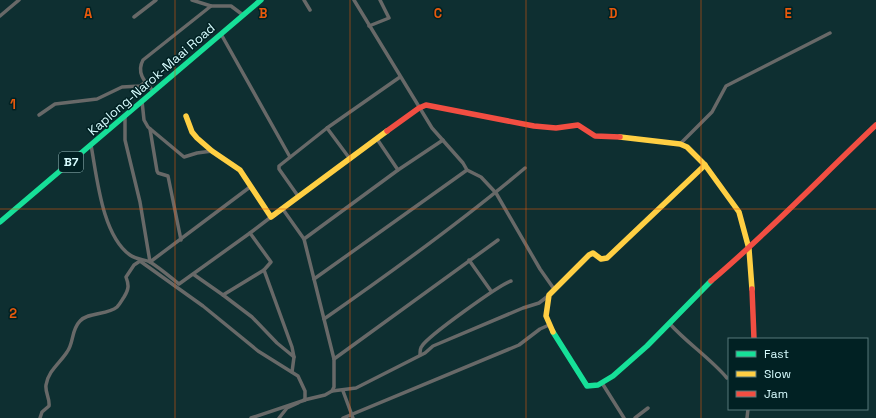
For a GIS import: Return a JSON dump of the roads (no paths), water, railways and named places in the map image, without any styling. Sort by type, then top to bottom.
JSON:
[{"type":"main road","name":"Kaplong-Narok-Maai Road","points":[[0,222],[261,0]]},
{"type":"main road","points":[[186,116],[192,132],[212,151],[223,157],[240,170],[271,217],[419,108],[426,105],[534,126],[556,128],[578,124],[595,136],[627,137],[680,144],[690,150],[706,165],[739,212],[749,249],[754,314],[754,338]]},
{"type":"main road","points":[[706,165],[607,258],[601,259],[593,253],[589,255],[549,295],[546,316],[549,325],[586,385],[592,387],[613,376],[670,324],[711,281],[749,249],[766,230],[876,125]]},
{"type":"street","points":[[0,16],[19,0]]},
{"type":"street","points":[[134,17],[156,0]]},
{"type":"street","points":[[192,0],[211,6],[231,6],[243,15]]},
{"type":"street","points":[[304,0],[310,10]]},
{"type":"street","points":[[354,0],[419,108],[467,170],[481,177],[496,193],[540,269],[554,289]]},
{"type":"street","points":[[369,26],[389,18],[380,0]]},
{"type":"street","points":[[154,91],[145,82],[140,68],[143,60],[211,6]]},
{"type":"street","points":[[221,33],[290,156]]},
{"type":"street","points":[[680,144],[712,112],[726,86],[830,33]]},
{"type":"street","points":[[298,196],[278,167],[327,128],[400,77]]},
{"type":"street","points":[[39,115],[55,104],[96,99],[122,87],[140,86],[145,82]]},
{"type":"street","points":[[142,101],[144,120],[150,129],[184,157],[197,152],[212,151]]},
{"type":"street","points":[[125,117],[125,140],[140,202],[150,262]]},
{"type":"street","points":[[327,128],[350,159]]},
{"type":"street","points":[[150,129],[158,173],[168,176],[171,186],[181,240]]},
{"type":"street","points":[[377,139],[398,170]]},
{"type":"street","points":[[304,239],[398,170],[443,140]]},
{"type":"street","points":[[91,145],[106,221],[124,250],[203,306],[258,351],[298,376],[305,391],[305,400]]},
{"type":"street","points":[[324,319],[406,261],[496,193],[525,168]]},
{"type":"street","points":[[314,279],[467,170]]},
{"type":"street","points":[[150,262],[250,187]]},
{"type":"street","points":[[282,208],[304,239],[334,359],[334,387],[332,391]]},
{"type":"street","points":[[40,418],[42,412],[49,406],[50,400],[47,394],[46,386],[48,378],[56,365],[68,351],[75,328],[81,320],[116,307],[127,293],[129,285],[126,277],[128,272],[140,261],[150,262],[179,284],[271,217]]},
{"type":"street","points":[[223,295],[264,270],[269,265],[270,259],[250,233]]},
{"type":"street","points":[[334,359],[498,240]]},
{"type":"street","points":[[470,260],[491,291]]},
{"type":"street","points":[[264,270],[295,354],[292,372]]},
{"type":"street","points":[[193,274],[252,317],[286,352],[294,357]]},
{"type":"street","points":[[420,355],[422,346],[433,335],[491,291],[511,281]]},
{"type":"street","points":[[251,418],[325,395],[332,391],[343,391],[356,388],[371,382],[420,355],[433,346],[523,308],[539,303],[549,295]]},
{"type":"street","points":[[670,324],[685,341],[720,369],[727,378]]},
{"type":"street","points":[[342,418],[352,416],[519,345],[540,329],[549,325]]},
{"type":"street","points":[[602,383],[624,418]]},
{"type":"street","points":[[343,391],[352,416]]},
{"type":"street","points":[[279,418],[287,408],[305,400]]},
{"type":"street","points":[[635,418],[648,408]]}]
